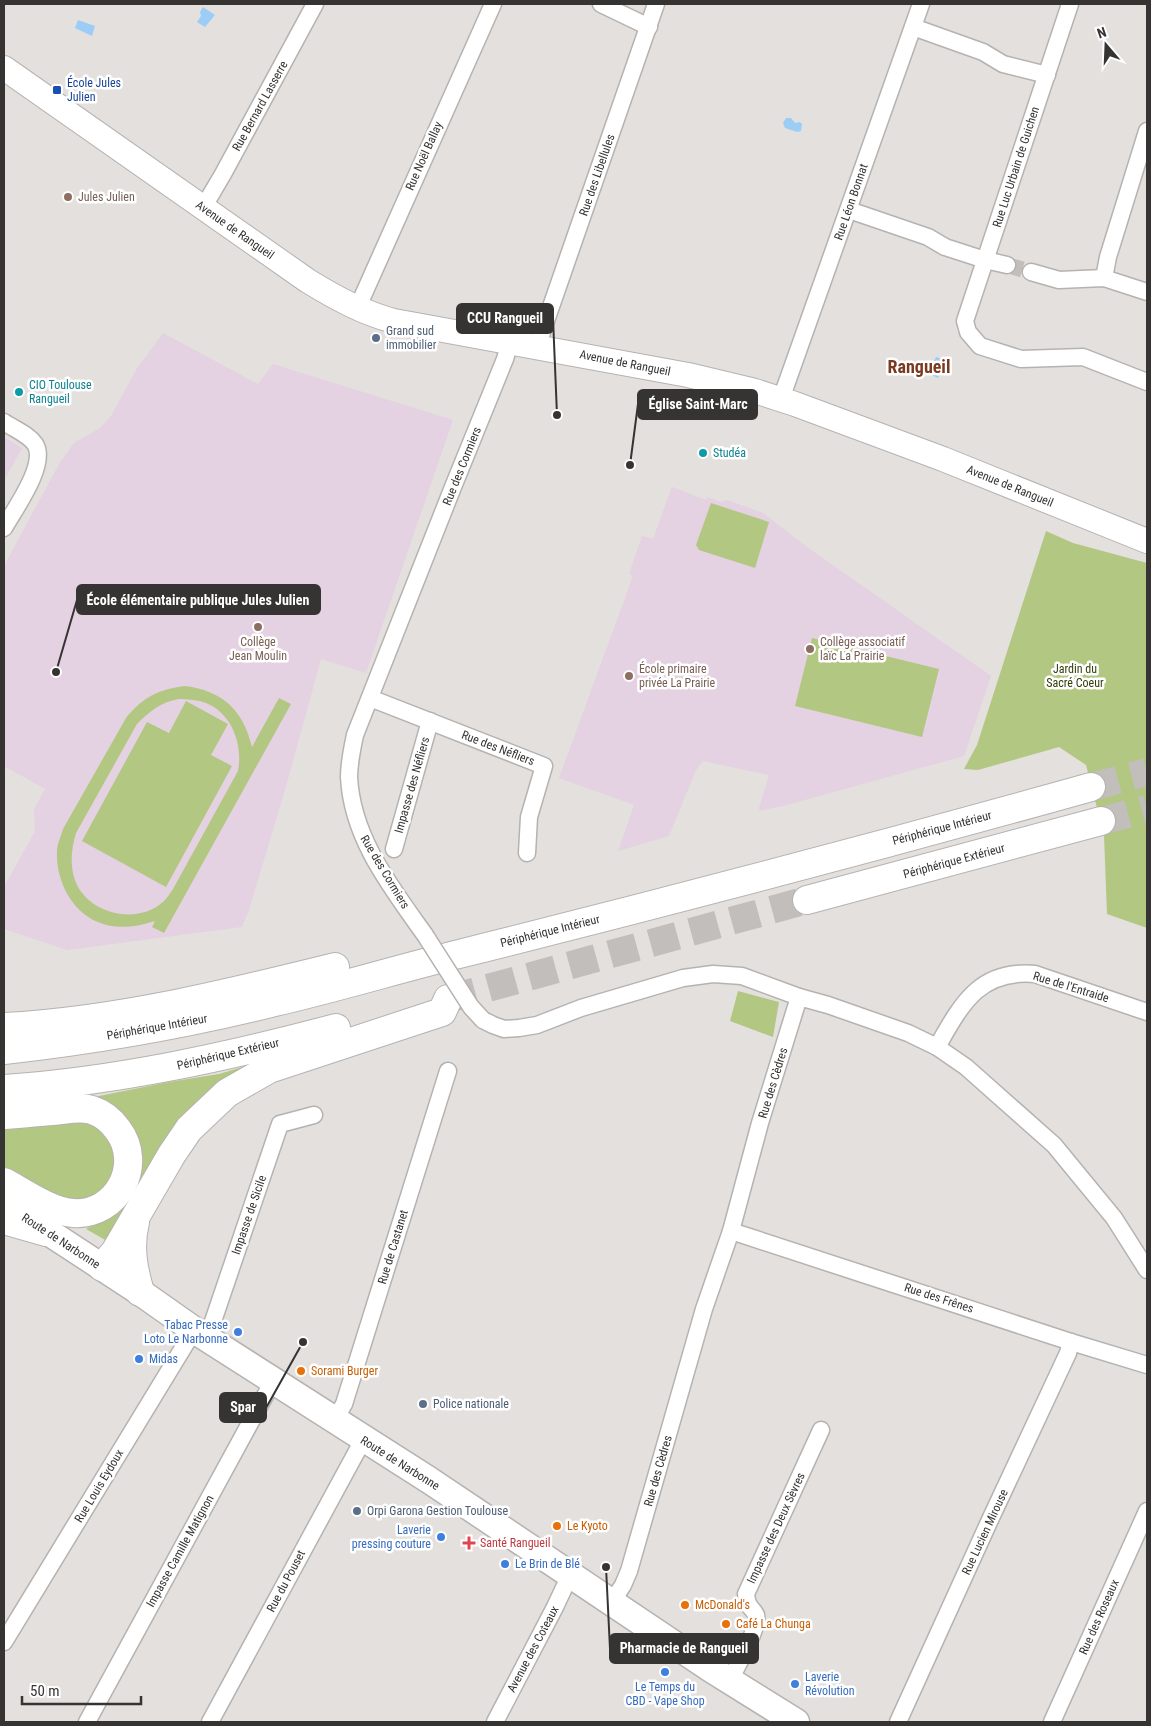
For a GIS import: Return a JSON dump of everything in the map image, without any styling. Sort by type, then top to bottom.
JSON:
[{"type":"highway","name":"Périphérique Intérieur","points":[[4,1050],[109,1036],[277,1002],[628,912],[1091,787]]},
{"type":"highway","name":"Périphérique Extérieur","points":[[807,900],[1101,822]]},
{"type":"highway","points":[[4,1027],[137,1012],[177,1004],[606,901],[628,912]]},
{"type":"highway","points":[[4,1008],[135,1004],[167,998],[177,1004]]},
{"type":"highway","name":"Périphérique Extérieur","points":[[4,1089],[139,1073],[200,1062],[448,999],[442,1012],[268,1069],[227,1093],[189,1129],[138,1212]]},
{"type":"highway","points":[[4,1115],[73,1109],[91,1110],[109,1118],[122,1135],[129,1152],[129,1166],[126,1179],[117,1194],[106,1204],[92,1210],[74,1213],[59,1210],[4,1182]]},
{"type":"highway","points":[[102,1267],[115,1252],[138,1212]]},
{"type":"highway","points":[[138,1212],[133,1231],[132,1250],[133,1266],[140,1292]]},
{"type":"highway","points":[[4,1220],[46,1232]]},
{"type":"main road","name":"Route de Narbonne","points":[[4,1204],[363,1440],[429,1480],[711,1669],[796,1722]]},
{"type":"street","name":"Rue Bernard Lasserre","points":[[202,208],[216,187],[316,4]]},
{"type":"street","name":"Rue Noël Ballay","points":[[357,308],[493,4]]},
{"type":"street","points":[[601,4],[648,27]]},
{"type":"street","name":"Rue des Libellules","points":[[537,347],[656,4]]},
{"type":"street","name":"Rue Léon Bonnat","points":[[782,399],[920,4]]},
{"type":"street","name":"Rue Luc Urbain de Guichen","points":[[1070,4],[965,321],[968,332],[980,346],[1021,359],[1083,357],[1147,382]]},
{"type":"street","points":[[913,27],[984,52],[1003,64],[1047,75]]},
{"type":"street","name":"Avenue de Rangueil","points":[[4,68],[308,281],[335,298],[357,308],[394,322],[688,375],[782,399],[943,459],[1147,541]]},
{"type":"street","points":[[1104,278],[1108,257],[1147,131]]},
{"type":"street","points":[[849,210],[928,237],[945,247],[1007,265]]},
{"type":"street","points":[[1031,272],[1059,280],[1104,278],[1147,292]]},
{"type":"street","name":"Rue des Cormiers","points":[[510,342],[505,359],[355,735],[350,758],[349,776],[354,812],[366,844],[384,875],[472,1007],[483,1020],[504,1029],[537,1025],[581,1008],[683,978],[713,974],[742,976],[799,998]]},
{"type":"street","points":[[4,422],[29,437],[39,452],[39,461],[33,476],[4,528]]},
{"type":"street","name":"Rue des Néfliers","points":[[370,698],[544,766],[529,818],[527,853]]},
{"type":"street","name":"Impasse des Néfliers","points":[[394,849],[430,721]]},
{"type":"street","name":"Rue de l'Entraide","points":[[937,1047],[953,1019],[974,992],[984,984],[999,977],[1017,972],[1034,974],[1147,1012]]},
{"type":"street","points":[[799,998],[828,1005],[908,1033],[937,1047],[966,1068],[1054,1145],[1114,1218],[1147,1270]]},
{"type":"street","name":"Rue des Cèdres","points":[[612,1602],[629,1571],[704,1309],[731,1231],[760,1123],[799,998]]},
{"type":"street","name":"Rue de Castanet","points":[[334,1421],[344,1404],[448,1071]]},
{"type":"street","name":"Impasse de Sicile","points":[[200,1334],[280,1124],[314,1116]]},
{"type":"street","name":"Rue des Frênes","points":[[731,1231],[1147,1365]]},
{"type":"street","name":"Rue Louis Eydoux","points":[[4,1642],[200,1334]]},
{"type":"street","name":"Rue Lucien Mirouse","points":[[898,1722],[1068,1353],[1071,1342]]},
{"type":"street","name":"Impasse Camille Matignon","points":[[87,1722],[273,1381]]},
{"type":"street","name":"Impasse des Deux Sèvres","points":[[730,1680],[757,1626],[756,1615],[747,1605],[746,1594],[821,1430]]},
{"type":"street","name":"Rue du Pouset","points":[[210,1722],[363,1440]]},
{"type":"street","name":"Rue des Roseaux","points":[[1052,1722],[1147,1511]]},
{"type":"street","name":"Avenue des Coteaux","points":[[495,1722],[556,1608],[570,1575]]},
{"type":"shaded area","name":"Collège Jean Moulin","points":[[163,333],[258,384],[273,364],[453,420],[366,673],[321,659],[285,790],[249,910],[242,927],[67,950],[4,929],[4,887],[35,831],[34,809],[45,789],[4,766],[4,566],[59,464],[74,443],[100,428],[111,416],[136,370]]},
{"type":"shaded area","points":[[4,437],[22,448],[4,481]]},
{"type":"shaded area","name":"Collège associatif laïc La Prairie","points":[[672,487],[706,500],[707,497],[721,502],[727,500],[763,513],[807,547],[991,676],[964,756],[783,806],[758,811],[769,775],[703,761],[696,770],[669,836],[618,851],[634,805],[559,778],[633,576],[629,574],[642,536],[653,539]]},
{"type":"green space","points":[[711,503],[769,522],[755,568],[699,550],[696,545]]},
{"type":"green space","name":"Jardin du Sacré Coeur","points":[[1046,531],[1073,543],[1147,563],[1147,928],[1107,914],[1104,835],[1086,765],[1059,747],[978,770],[964,769],[977,745]]},
{"type":"green space","points":[[812,638],[939,669],[922,737],[795,706]]},
{"type":"green space","points":[[185,686],[210,692],[229,704],[243,723],[252,747],[279,698],[291,704],[164,933],[152,927],[155,921],[126,927],[98,922],[80,910],[62,884],[57,863],[58,843],[63,829],[126,718],[145,699],[159,692]],"holes":[[[179,699],[196,700],[206,703],[223,715],[234,732],[237,741],[239,751],[238,771],[173,889],[164,901],[142,913],[129,914],[105,910],[93,904],[84,895],[74,879],[72,859],[76,833],[137,724],[151,711],[161,705]]]},
{"type":"green space","points":[[186,701],[228,724],[211,755],[232,766],[166,887],[82,841],[147,722],[169,733]]},
{"type":"green space","points":[[738,991],[779,1002],[773,1037],[730,1021]]},
{"type":"green space","points":[[259,1062],[107,1241],[86,1229],[95,1224],[137,1160],[79,1100],[219,1074]]},
{"type":"green space","points":[[73,1122],[89,1124],[100,1130],[109,1140],[115,1153],[117,1166],[102,1194],[76,1205],[4,1170],[4,1128]]},
{"type":"water","points":[[203,7],[215,15],[205,27],[197,22]]},
{"type":"water","points":[[78,20],[95,26],[92,36],[75,28]]},
{"type":"water","points":[[786,118],[791,118],[795,123],[800,122],[802,124],[801,131],[797,132],[785,128],[783,123]]},
{"type":"water","points":[[936,357],[945,360],[938,378],[929,374]]},
{"type":"tunnel","points":[[1007,265],[1031,272]]},
{"type":"tunnel","points":[[1091,787],[1147,772]]},
{"type":"tunnel","points":[[1101,821],[1147,809]]},
{"type":"tunnel","points":[[448,999],[807,900]]},
{"type":"place","name":"École Jules Julien","points":[[57,90]]},
{"type":"place","name":"Jules Julien","points":[[68,197]]},
{"type":"place","name":"Grand sud immobilier","points":[[376,338]]},
{"type":"place","name":"CIO Toulouse Rangueil","points":[[19,392]]},
{"type":"place","name":"CCU Rangueil","points":[[557,415]]},
{"type":"place","name":"Studéa","points":[[703,453]]},
{"type":"place","name":"Église Saint-Marc","points":[[630,465]]},
{"type":"place","name":"Collège Jean Moulin","points":[[258,627]]},
{"type":"place","name":"Collège associatif laïc La Prairie","points":[[810,649]]},
{"type":"place","name":"École élémentaire publique Jules Julien","points":[[56,672]]},
{"type":"place","name":"École primaire privée La Prairie","points":[[629,676]]},
{"type":"place","name":"Tabac Presse Loto Le Narbonne","points":[[238,1332]]},
{"type":"place","name":"Spar","points":[[303,1342]]},
{"type":"place","name":"Midas","points":[[139,1359]]},
{"type":"place","name":"Sorami Burger","points":[[301,1371]]},
{"type":"place","name":"Police nationale","points":[[423,1404]]},
{"type":"place","name":"Orpi Garona Gestion Toulouse","points":[[357,1511]]},
{"type":"place","name":"Le Kyoto","points":[[557,1526]]},
{"type":"place","name":"Laverie pressing couture","points":[[441,1537]]},
{"type":"place","name":"Santé Rangueil","points":[[469,1543]]},
{"type":"place","name":"Le Brin de Blé","points":[[505,1564]]},
{"type":"place","name":"Pharmacie de Rangueil","points":[[606,1567]]},
{"type":"place","name":"McDonald's","points":[[685,1605]]},
{"type":"place","name":"Café La Chunga","points":[[726,1624]]},
{"type":"place","name":"Le Temps du CBD - Vape Shop","points":[[665,1672]]},
{"type":"place","name":"Laverie Révolution","points":[[795,1684]]},
{"type":"district","name":"Rangueil","points":[[919,366]]}]
